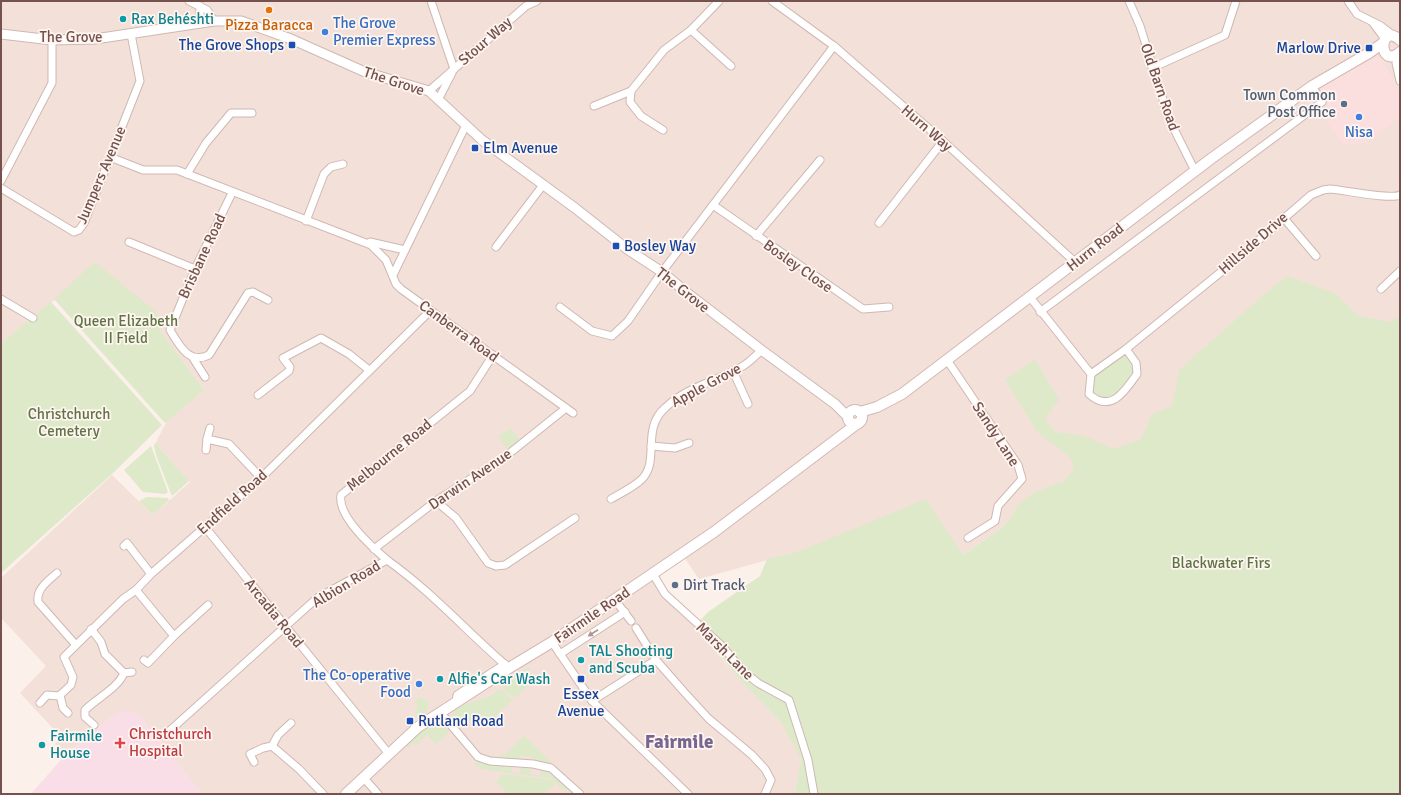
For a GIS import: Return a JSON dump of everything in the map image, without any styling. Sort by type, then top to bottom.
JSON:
[{"type":"main road","name":"Hurn Road","points":[[855,417],[902,394],[1028,296],[1076,263],[1195,171],[1312,86],[1369,53],[1393,45]]},
{"type":"main road","name":"Fairmile Road","points":[[346,794],[418,727],[507,666],[552,642],[714,532],[840,438],[855,417]]},
{"type":"street","points":[[189,1],[207,10],[214,21]]},
{"type":"street","points":[[431,1],[454,69]]},
{"type":"street","name":"Stour Way","points":[[429,91],[526,6],[538,1]]},
{"type":"street","points":[[594,106],[631,91],[664,50],[691,30],[719,1]]},
{"type":"street","name":"Hurn Way","points":[[772,1],[834,46],[943,141],[1076,263]]},
{"type":"street","name":"Old Barn Road","points":[[1129,1],[1140,26],[1169,119],[1195,171]]},
{"type":"street","points":[[1152,68],[1224,35],[1236,1]]},
{"type":"street","points":[[1348,1],[1357,14],[1372,22],[1393,45],[1399,79]]},
{"type":"street","points":[[200,6],[200,22]]},
{"type":"street","name":"The Grove","points":[[1,34],[52,40],[95,39],[200,22],[241,21],[291,39],[365,72],[429,91],[482,140],[627,248],[662,272],[762,350],[855,417]]},
{"type":"street","points":[[691,30],[731,66]]},
{"type":"street","name":"Jumpers Avenue","points":[[1,188],[74,232],[79,230],[84,223],[140,81],[131,34]]},
{"type":"street","points":[[1,182],[52,83],[52,40]]},
{"type":"street","points":[[560,307],[592,331],[612,336],[628,321],[662,272],[834,46]]},
{"type":"street","name":"Stour Way","points":[[438,100],[454,69]]},
{"type":"street","name":"Hurn Road","points":[[1040,312],[1322,102],[1312,86]]},
{"type":"street","points":[[631,91],[630,102],[641,116],[663,130]]},
{"type":"street","points":[[187,174],[206,143],[230,110],[252,113]]},
{"type":"street","points":[[393,275],[466,125]]},
{"type":"street","points":[[879,223],[943,141]]},
{"type":"street","name":"Canberra Road","points":[[110,157],[143,170],[168,169],[187,174],[306,221],[358,239],[405,250]]},
{"type":"street","points":[[756,236],[820,160]]},
{"type":"street","points":[[306,221],[324,174],[331,167],[343,164]]},
{"type":"street","points":[[496,247],[543,185]]},
{"type":"street","name":"Hillside Drive","points":[[1091,374],[1126,349],[1237,259],[1283,217],[1310,195],[1323,190],[1345,190],[1398,196]]},
{"type":"street","name":"Brisbane Road","points":[[205,377],[193,358],[187,354],[170,330],[195,269],[232,193]]},
{"type":"street","points":[[1398,196],[1400,204]]},
{"type":"street","name":"Bosley Close","points":[[713,205],[863,309],[890,307]]},
{"type":"street","points":[[1283,217],[1316,256]]},
{"type":"street","name":"Canberra Road","points":[[358,239],[379,252],[390,266],[396,284],[430,311],[573,413]]},
{"type":"street","points":[[129,242],[195,269]]},
{"type":"street","points":[[1381,289],[1400,271]]},
{"type":"street","points":[[193,358],[204,358],[209,355],[251,292],[268,300]]},
{"type":"street","points":[[1028,296],[1091,374],[1089,394],[1096,400],[1105,403],[1116,399],[1137,374],[1136,363],[1126,349]]},
{"type":"street","points":[[1,299],[33,318]]},
{"type":"street","name":"Endfield Road","points":[[60,695],[73,682],[73,676],[64,662],[64,658],[75,644],[122,599],[136,590],[151,574],[261,478],[430,311]]},
{"type":"street","points":[[258,395],[290,371],[290,367],[283,358],[321,338],[349,354],[369,370]]},
{"type":"street","name":"Apple Grove","points":[[611,499],[642,478],[648,467],[653,423],[664,408],[677,398],[744,365],[762,350]]},
{"type":"street","name":"Melbourne Road","points":[[387,560],[374,549],[342,510],[339,501],[341,494],[470,391],[493,355]]},
{"type":"street","name":"Sandy Lane","points":[[947,360],[1018,465],[1022,480],[998,506],[995,521],[968,538]]},
{"type":"street","points":[[733,371],[748,404]]},
{"type":"street","name":"Darwin Avenue","points":[[374,549],[436,500],[505,457],[566,408]]},
{"type":"street","points":[[206,450],[210,428]]},
{"type":"street","points":[[207,439],[229,444],[261,478]]},
{"type":"street","points":[[651,446],[675,448],[689,444]]},
{"type":"street","points":[[436,500],[456,518],[488,563],[496,566],[506,565],[571,519]]},
{"type":"street","name":"Arcadia Road","points":[[205,527],[389,754]]},
{"type":"street","points":[[127,542],[151,574]]},
{"type":"street","name":"Albion Road","points":[[166,734],[317,598],[387,560],[404,572],[464,629],[507,666]]},
{"type":"street","points":[[57,573],[40,588],[37,596],[38,602],[75,644]]},
{"type":"street","name":"Marsh Lane","points":[[653,574],[665,594],[721,645],[744,672],[758,683],[789,700],[808,760],[814,794]]},
{"type":"street","points":[[136,590],[174,636]]},
{"type":"street","points":[[615,600],[631,621]]},
{"type":"street","points":[[144,660],[148,663],[174,636],[208,605]]},
{"type":"street","name":"Fairmile Road","points":[[560,654],[625,612]]},
{"type":"street","points":[[636,628],[656,660],[709,719],[760,764],[772,780],[765,794]]},
{"type":"street","points":[[91,629],[101,642],[105,654],[124,673]]},
{"type":"street","points":[[552,642],[592,701],[688,794]]},
{"type":"street","points":[[592,701],[656,660]]},
{"type":"street","points":[[124,673],[132,672]]},
{"type":"street","points":[[94,725],[85,717],[85,710],[102,695],[115,687],[121,681],[124,673]]},
{"type":"street","points":[[40,703],[47,695],[60,695],[64,708],[68,713]]},
{"type":"street","points":[[440,712],[478,757],[490,760],[533,764],[551,768],[580,794]]},
{"type":"street","points":[[254,762],[248,752],[272,746],[278,735],[291,723]]},
{"type":"street","points":[[272,746],[299,769],[323,794]]},
{"type":"street","points":[[364,777],[378,794]]},
{"type":"shaded area","points":[[1,1],[1400,1],[1400,328],[1074,469],[1062,482],[1016,507],[1011,518],[999,530],[963,555],[800,551],[699,579],[682,554],[653,574],[665,594],[690,617],[737,677],[781,722],[796,745],[801,760],[795,794],[202,794],[140,716],[111,717],[66,754],[55,744],[61,737],[20,693],[46,666],[1,618],[1,578],[112,475],[153,515],[190,482],[158,446],[157,440],[168,419],[204,390],[159,329],[160,324],[57,298],[1,343]]},
{"type":"shaded area","points":[[1375,57],[1382,58],[1400,93],[1400,117],[1374,138],[1363,143],[1343,145],[1320,111],[1328,106],[1320,92],[1320,87]]},
{"type":"shaded area","name":"Christchurch Hospital","points":[[122,711],[129,711],[140,716],[202,794],[31,794],[66,754],[111,717]]},
{"type":"green space","name":"Queen Elizabeth II Field","points":[[95,262],[155,311],[159,319],[159,329],[204,390],[165,423],[54,299]]},
{"type":"green space","name":"Blackwater Firs","points":[[1287,276],[1335,293],[1358,316],[1390,322],[1400,316],[1400,794],[795,794],[801,759],[781,722],[737,677],[696,625],[708,612],[760,576],[767,559],[800,551],[926,499],[963,555],[999,530],[1011,518],[1016,507],[1030,495],[1062,482],[1074,469],[1070,457],[1038,433],[1005,380],[1035,359],[1059,400],[1045,419],[1055,432],[1084,436],[1114,449],[1141,439],[1152,414],[1172,406],[1180,369]]},
{"type":"green space","name":"Christchurch Cemetery","points":[[51,302],[162,425],[112,474],[1,573],[1,343]]},
{"type":"green space","points":[[1125,353],[1134,364],[1134,373],[1115,397],[1105,400],[1092,393],[1093,376]]},
{"type":"green space","points":[[511,428],[520,440],[507,449],[498,436]]},
{"type":"green space","points":[[157,441],[158,446],[189,481],[172,496],[156,455],[154,445]]},
{"type":"green space","points":[[151,446],[168,492],[165,494],[143,492],[124,470]]},
{"type":"green space","points":[[147,497],[168,498],[169,500],[153,515],[139,501]]},
{"type":"green space","points":[[529,667],[530,669],[521,675],[529,685],[515,698],[502,689],[510,680]]},
{"type":"green space","points":[[499,689],[513,699],[490,722],[481,714],[472,718],[461,729],[451,717],[458,708],[463,705],[492,695]]},
{"type":"green space","points":[[420,697],[429,702],[426,714],[419,718],[414,711],[419,707],[415,702]]},
{"type":"green space","points":[[432,723],[440,724],[449,732],[436,744],[427,735],[416,745],[413,743],[407,748],[405,746]]},
{"type":"green space","points":[[524,736],[551,762],[549,765],[533,762],[533,757],[520,756],[519,760],[498,757],[502,753],[505,755]]},
{"type":"green space","points":[[478,760],[506,766],[502,772],[483,769],[474,764]]},
{"type":"green space","points":[[507,767],[512,767],[512,772],[519,773],[520,768],[531,769],[531,774],[540,775],[541,770],[549,772],[568,787],[566,792],[550,778],[503,772]]},
{"type":"green space","points":[[502,774],[551,780],[555,784],[544,794],[508,794],[496,782]]},
{"type":"place","name":"Pizza Baracca","points":[[269,10]]},
{"type":"place","name":"Rax Behéshti","points":[[123,19]]},
{"type":"place","name":"The Grove Premier Express","points":[[325,32]]},
{"type":"place","name":"The Grove Shops","points":[[292,45]]},
{"type":"place","name":"Marlow Drive","points":[[1369,48]]},
{"type":"place","name":"Town Common Post Office","points":[[1344,104]]},
{"type":"place","name":"Nisa","points":[[1359,117]]},
{"type":"place","name":"Elm Avenue","points":[[475,148]]},
{"type":"place","name":"Bosley Way","points":[[616,246]]},
{"type":"place","name":"Dirt Track","points":[[675,585]]},
{"type":"place","name":"TAL Shooting and Scuba","points":[[581,660]]},
{"type":"place","name":"Alfie's Car Wash","points":[[440,679]]},
{"type":"place","name":"Essex Avenue","points":[[581,679]]},
{"type":"place","name":"The Co-operative Food","points":[[419,684]]},
{"type":"place","name":"Rutland Road","points":[[410,721]]},
{"type":"place","name":"Christchurch Hospital","points":[[120,743]]},
{"type":"place","name":"Fairmile House","points":[[42,745]]},
{"type":"district","name":"Fairmile","points":[[679,742]]}]
